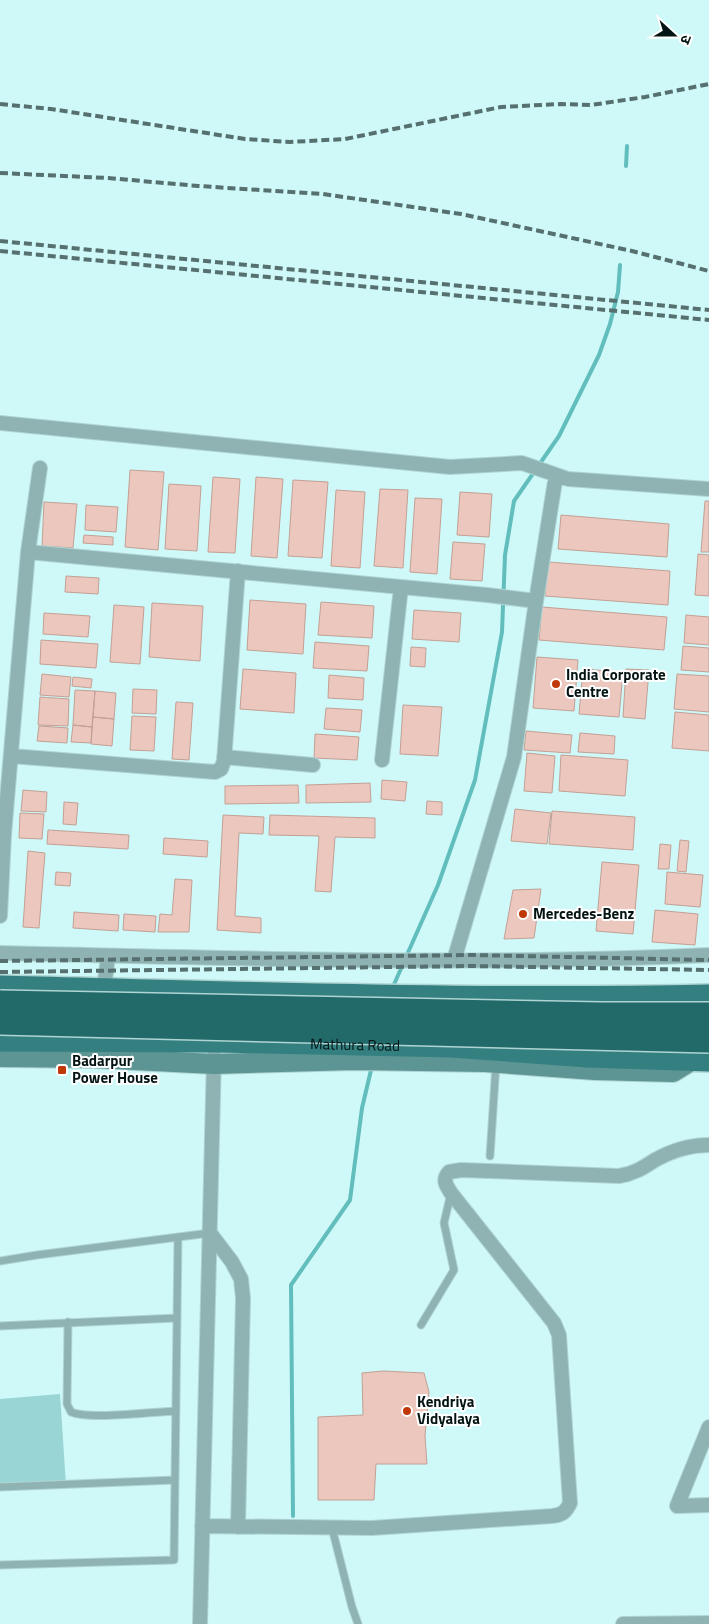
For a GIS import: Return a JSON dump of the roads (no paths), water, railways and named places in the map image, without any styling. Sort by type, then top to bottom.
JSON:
[{"type":"highway","points":[[0,1003],[590,1015],[709,1015]]},
{"type":"highway","name":"Mathura Road","points":[[0,1022],[709,1040]]},
{"type":"main road","points":[[0,986],[389,995],[709,995]]},
{"type":"main road","points":[[94,1050],[104,989]]},
{"type":"main road","points":[[280,1044],[285,993]]},
{"type":"main road","name":"Mathura Road","points":[[0,1041],[94,1050],[215,1042],[380,1050],[450,1047],[587,1057],[700,1061]]},
{"type":"street","points":[[0,423],[441,466],[464,467],[514,462],[536,467],[556,475],[581,480],[709,489]]},
{"type":"street","points":[[0,916],[10,756],[28,552],[40,468]]},
{"type":"street","points":[[454,960],[514,757],[530,600],[556,475]]},
{"type":"street","points":[[28,552],[530,600]]},
{"type":"street","points":[[10,756],[215,772],[221,769],[224,757],[238,571]]},
{"type":"street","points":[[382,760],[401,587]]},
{"type":"street","points":[[224,757],[312,764]]},
{"type":"street","points":[[0,953],[402,960],[617,959],[709,955]]},
{"type":"street","points":[[104,989],[108,956]]},
{"type":"street","points":[[200,1624],[215,1042]]},
{"type":"street","points":[[0,1057],[94,1050],[214,1064],[355,1060],[380,1050],[595,1070],[673,1072],[700,1061]]},
{"type":"street","points":[[202,1526],[372,1528],[560,1515],[566,1511],[570,1502],[559,1335],[554,1323],[451,1193],[445,1182],[446,1176],[449,1172],[456,1170],[619,1176],[640,1170],[676,1151],[691,1146],[709,1146]]},
{"type":"street","points":[[210,1234],[232,1262],[241,1279],[242,1288],[238,1527]]},
{"type":"street","points":[[709,1427],[677,1506],[709,1505]]},
{"type":"street","points":[[623,1624],[709,1623]]},
{"type":"lane","points":[[490,1156],[497,1062]]},
{"type":"lane","points":[[421,1325],[454,1270],[444,1223],[451,1193]]},
{"type":"lane","points":[[0,1261],[37,1254],[210,1234]]},
{"type":"lane","points":[[0,1565],[174,1560],[178,1237]]},
{"type":"lane","points":[[0,1326],[177,1318]]},
{"type":"lane","points":[[68,1322],[67,1404],[71,1412],[85,1415],[106,1415],[176,1411]]},
{"type":"lane","points":[[0,1487],[175,1480]]},
{"type":"lane","points":[[332,1528],[358,1624]]},
{"type":"waterway","points":[[626,166],[627,146]]},
{"type":"waterway","points":[[406,957],[438,885],[475,780],[502,632],[505,555],[514,501],[559,436],[599,355],[610,324],[618,292],[620,265]]},
{"type":"waterway","points":[[392,989],[403,964]]},
{"type":"waterway","points":[[293,1516],[291,1285],[350,1200],[362,1108],[372,1066]]},
{"type":"railway","points":[[0,104],[51,109],[245,139],[290,142],[345,139],[501,107],[561,104],[591,105],[645,97],[709,84]]},
{"type":"railway","points":[[0,173],[108,178],[323,194],[461,214],[632,251],[709,271]]},
{"type":"railway","points":[[0,241],[709,310]]},
{"type":"railway","points":[[0,251],[709,320]]},
{"type":"railway","points":[[0,961],[472,955],[709,960]]},
{"type":"railway","points":[[0,972],[472,966],[709,970]]},
{"type":"place","name":"India Corporate Centre","points":[[556,684]]},
{"type":"place","name":"Mercedes-Benz","points":[[523,914]]},
{"type":"place","name":"Badarpur Power House","points":[[62,1070]]},
{"type":"place","name":"Kendriya Vidyalaya","points":[[407,1411]]}]
